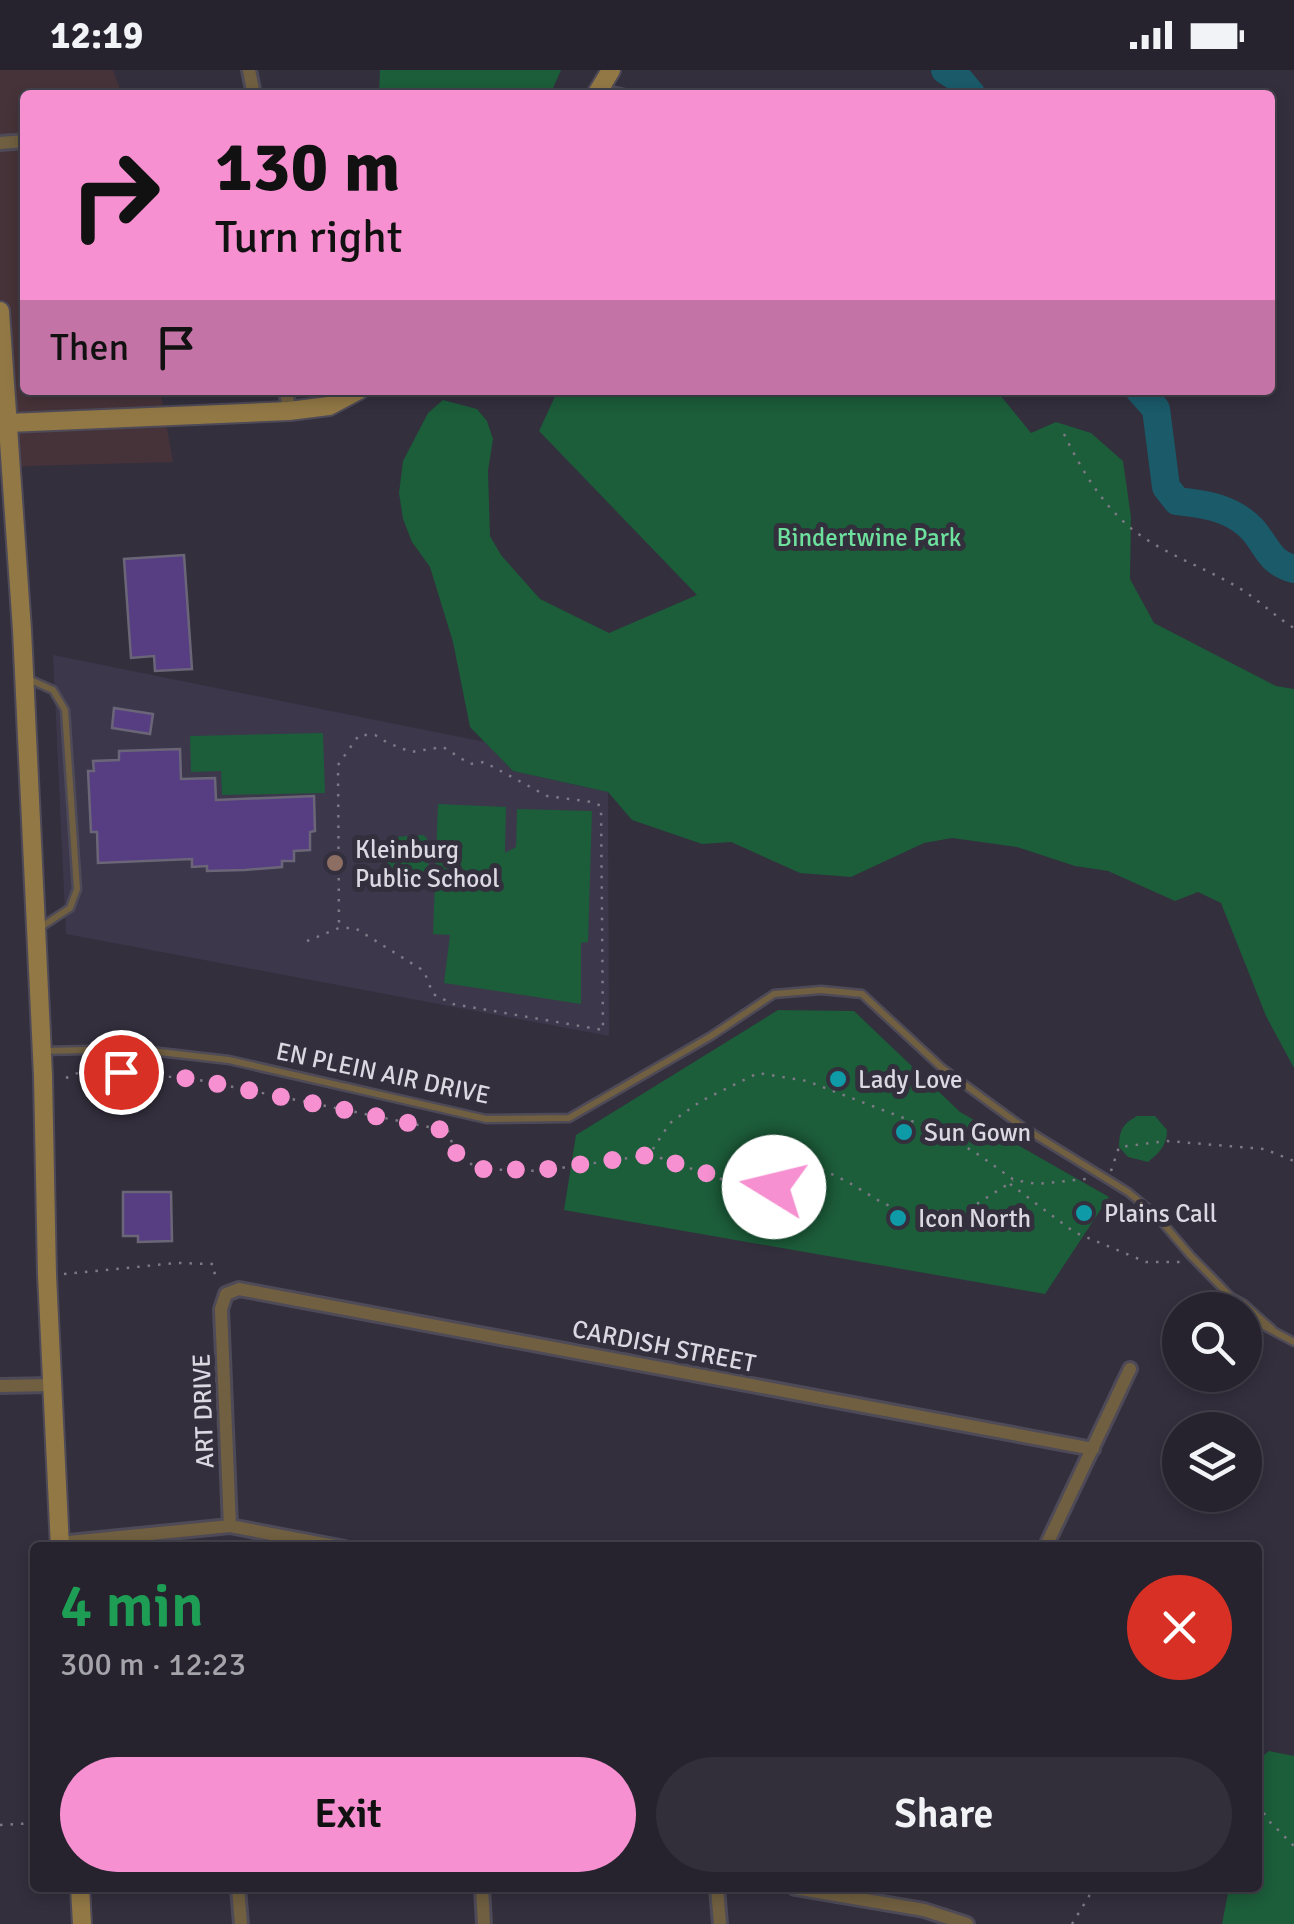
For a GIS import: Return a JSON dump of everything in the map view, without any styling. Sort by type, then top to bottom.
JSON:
[{"type":"street","points":[[0,311],[24,677],[59,1542]]},
{"type":"street","points":[[287,395],[289,411]]},
{"type":"street","points":[[8,422],[289,411],[330,406],[350,395]]},
{"type":"street","name":"CARDISH STREET","points":[[226,1294],[239,1289],[1093,1449]]},
{"type":"street","name":"ART DRIVE","points":[[226,1294],[221,1309],[230,1526]]},
{"type":"street","points":[[1047,1542],[1130,1369]]},
{"type":"street","points":[[0,1386],[52,1385]]},
{"type":"street","points":[[86,1542],[230,1526],[314,1542]]},
{"type":"street","points":[[80,1892],[82,1924]]},
{"type":"street","points":[[238,1892],[241,1924]]},
{"type":"street","points":[[482,1892],[484,1924]]},
{"type":"street","points":[[717,1892],[720,1924]]},
{"type":"street","points":[[818,1892],[924,1910],[968,1924]]},
{"type":"lane","points":[[24,677],[54,690],[65,710],[78,890],[70,908],[36,930]]},
{"type":"lane","name":"EN PLEIN AIR DRIVE","points":[[41,1052],[133,1049],[229,1060],[486,1118],[569,1118],[712,1036],[774,994],[821,990],[862,994],[942,1068],[1024,1128],[1106,1177],[1156,1215],[1226,1292]]},
{"type":"lane","points":[[1262,1320],[1272,1329]]},
{"type":"lane","points":[[1262,1324],[1294,1342]]},
{"type":"path","points":[[1064,434],[1084,474],[1133,530],[1245,592],[1294,628]]},
{"type":"path","points":[[307,941],[338,928],[354,928],[424,972],[432,994],[453,1004],[604,1030],[601,806],[546,796],[484,762],[470,764],[443,747],[411,752],[375,735],[359,735],[338,766],[338,928]]},
{"type":"path","points":[[66,1078],[87,1069],[194,1079],[390,1118],[448,1131],[455,1152],[478,1169],[540,1170],[649,1155],[737,1183],[774,1187],[782,1183],[792,1165],[779,1150],[762,1161],[776,1172]]},
{"type":"path","points":[[649,1155],[670,1122],[701,1101],[758,1073],[807,1081],[943,1134],[1014,1180],[1037,1184],[1106,1177],[1118,1147],[1167,1141],[1264,1149],[1294,1161]]},
{"type":"path","points":[[768,1154],[782,1164],[771,1178],[762,1176],[752,1162],[754,1153],[766,1142],[783,1138],[791,1141],[814,1166],[906,1212],[967,1210],[1014,1180]]},
{"type":"path","points":[[1009,1184],[1074,1232],[1128,1255],[1146,1262],[1196,1262]]},
{"type":"path","points":[[47,1275],[213,1264],[215,1280],[226,1294]]},
{"type":"path","points":[[1262,1810],[1294,1846]]},
{"type":"path","points":[[0,1825],[30,1823]]},
{"type":"path","points":[[1072,1924],[1092,1892]]},
{"type":"shaded area","points":[[0,70],[113,70],[120,90],[20,90],[20,395],[161,395],[173,462],[0,470]]},
{"type":"shaded area","name":"Kleinburg Public School","points":[[53,655],[485,742],[513,771],[608,792],[609,1036],[66,934]]},
{"type":"green space","points":[[380,70],[561,70],[552,90],[379,90]]},
{"type":"green space","name":"Bindertwine Park","points":[[556,395],[1000,395],[1031,433],[1056,422],[1091,433],[1123,461],[1131,517],[1130,579],[1154,623],[1276,686],[1294,689],[1294,1068],[1266,1016],[1221,903],[1198,892],[1175,901],[1108,871],[1075,866],[1017,847],[952,838],[924,843],[851,877],[800,873],[731,842],[702,844],[632,820],[608,792],[513,771],[470,727],[453,642],[430,567],[412,542],[403,519],[399,493],[403,461],[428,413],[443,400],[477,409],[487,421],[493,439],[488,471],[490,536],[501,555],[540,599],[609,633],[697,595],[539,431]]},
{"type":"green space","points":[[323,733],[325,793],[222,795],[221,771],[191,772],[190,736]]},
{"type":"green space","points":[[438,804],[506,807],[505,853],[516,847],[517,809],[592,811],[588,942],[581,943],[581,1004],[444,983],[450,935],[433,934]]},
{"type":"green space","points":[[395,837],[427,838],[429,875],[398,874],[388,864],[388,851]]},
{"type":"green space","points":[[778,1010],[854,1011],[960,1112],[1109,1197],[1045,1294],[564,1210],[576,1135]]},
{"type":"green space","points":[[1137,1116],[1155,1116],[1167,1130],[1162,1148],[1148,1162],[1128,1157],[1119,1147],[1123,1128]]},
{"type":"green space","points":[[1269,1751],[1294,1756],[1294,1924],[1222,1924],[1228,1892],[1262,1892],[1262,1757]]},
{"type":"building","points":[[184,555],[192,669],[155,671],[154,656],[131,658],[124,559]]},
{"type":"building","points":[[114,708],[153,714],[150,734],[112,728]]},
{"type":"building","points":[[180,749],[181,779],[215,778],[216,800],[314,796],[315,831],[310,832],[310,850],[294,851],[294,861],[282,861],[282,867],[245,870],[207,871],[207,866],[192,867],[192,859],[98,863],[97,832],[91,832],[88,771],[94,771],[93,761],[119,760],[119,751]]},
{"type":"building","points":[[123,1192],[171,1192],[172,1241],[138,1242],[138,1236],[123,1236]]},
{"type":"waterway","points":[[945,70],[968,90]]},
{"type":"waterway","points":[[1143,395],[1156,409],[1166,487],[1177,501],[1208,506],[1237,517],[1253,530],[1274,559],[1294,569]]},
{"type":"place","name":"Kleinburg Public School","points":[[335,863]]},
{"type":"place","name":"Lady Love","points":[[838,1079]]},
{"type":"place","name":"Sun Gown","points":[[904,1132]]},
{"type":"place","name":"Plains Call","points":[[1084,1213]]},
{"type":"place","name":"Icon North","points":[[898,1218]]},
{"type":"route","points":[[121,1072],[194,1079],[448,1131],[455,1152],[478,1169],[540,1170],[649,1155],[737,1183],[774,1187]]}]
